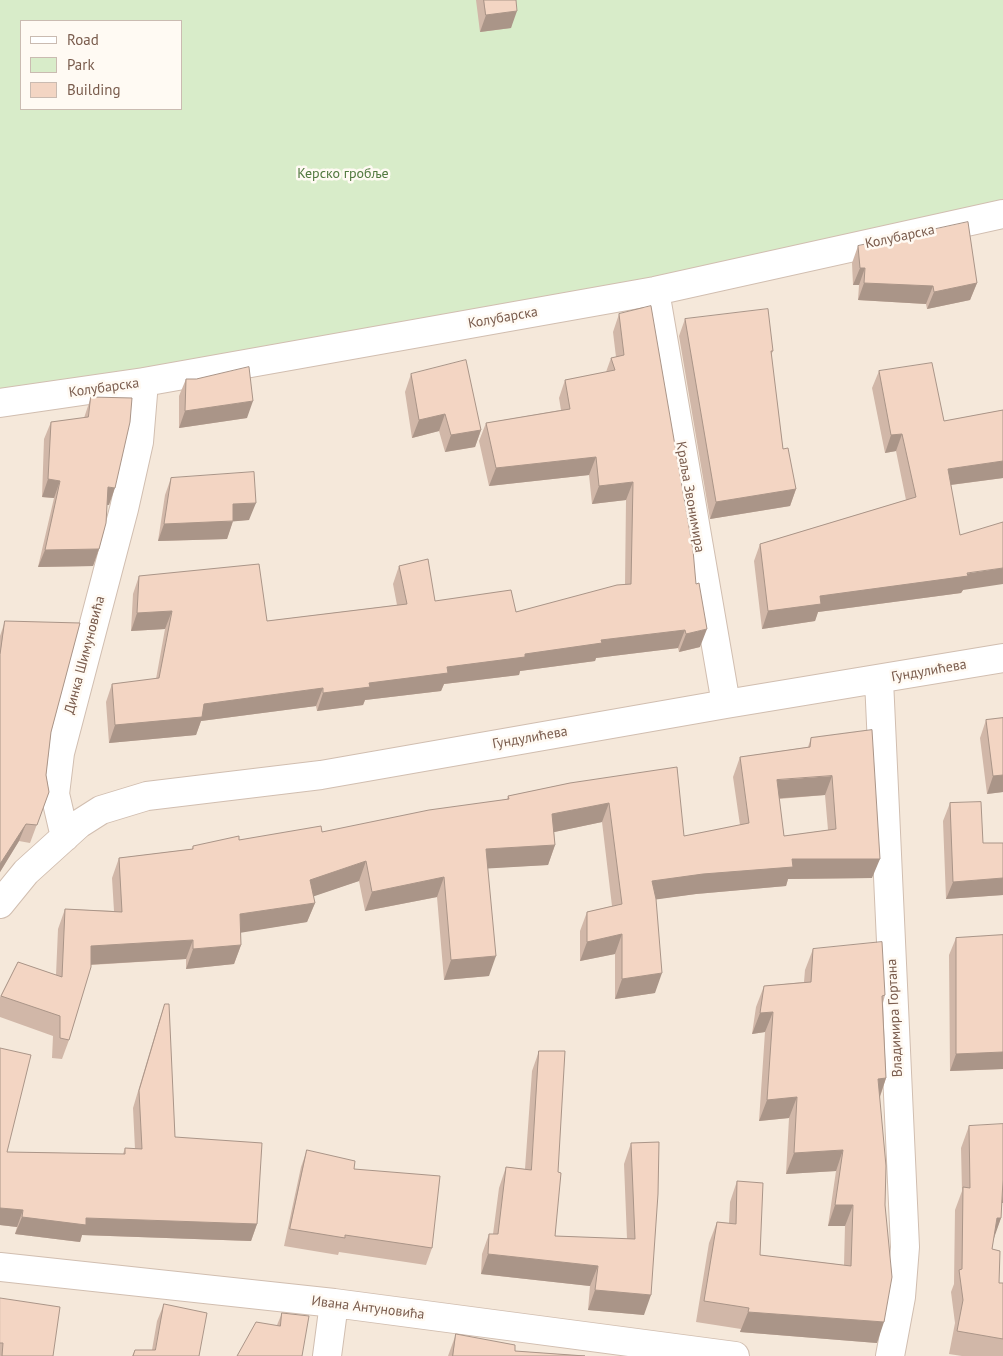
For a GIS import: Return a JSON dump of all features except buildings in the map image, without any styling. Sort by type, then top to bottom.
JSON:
[{"type":"street","name":"Колубарска","points":[[0,403],[144,382],[655,291],[1003,214]]},
{"type":"street","name":"Краља Звонимира","points":[[655,291],[726,704]]},
{"type":"street","name":"Динка Шимуновића","points":[[65,837],[55,794],[60,753],[124,509],[139,442],[144,382]]},
{"type":"street","name":"Гундулићева","points":[[65,837],[79,824],[101,810],[147,796],[321,775],[1003,658]]},
{"type":"street","name":"Владимира Гортана","points":[[879,680],[906,1247],[901,1297],[890,1356]]},
{"type":"street","points":[[0,904],[26,872],[65,837]]},
{"type":"street","name":"Ивана Антуновића","points":[[0,1267],[334,1304],[734,1356]]},
{"type":"street","points":[[327,1356],[334,1304]]},
{"type":"shaded area","points":[[1003,212],[1003,1356],[0,1356],[0,406]]},
{"type":"green space","name":"Керско гробље","points":[[0,0],[1003,0],[1003,212],[0,406]]}]
